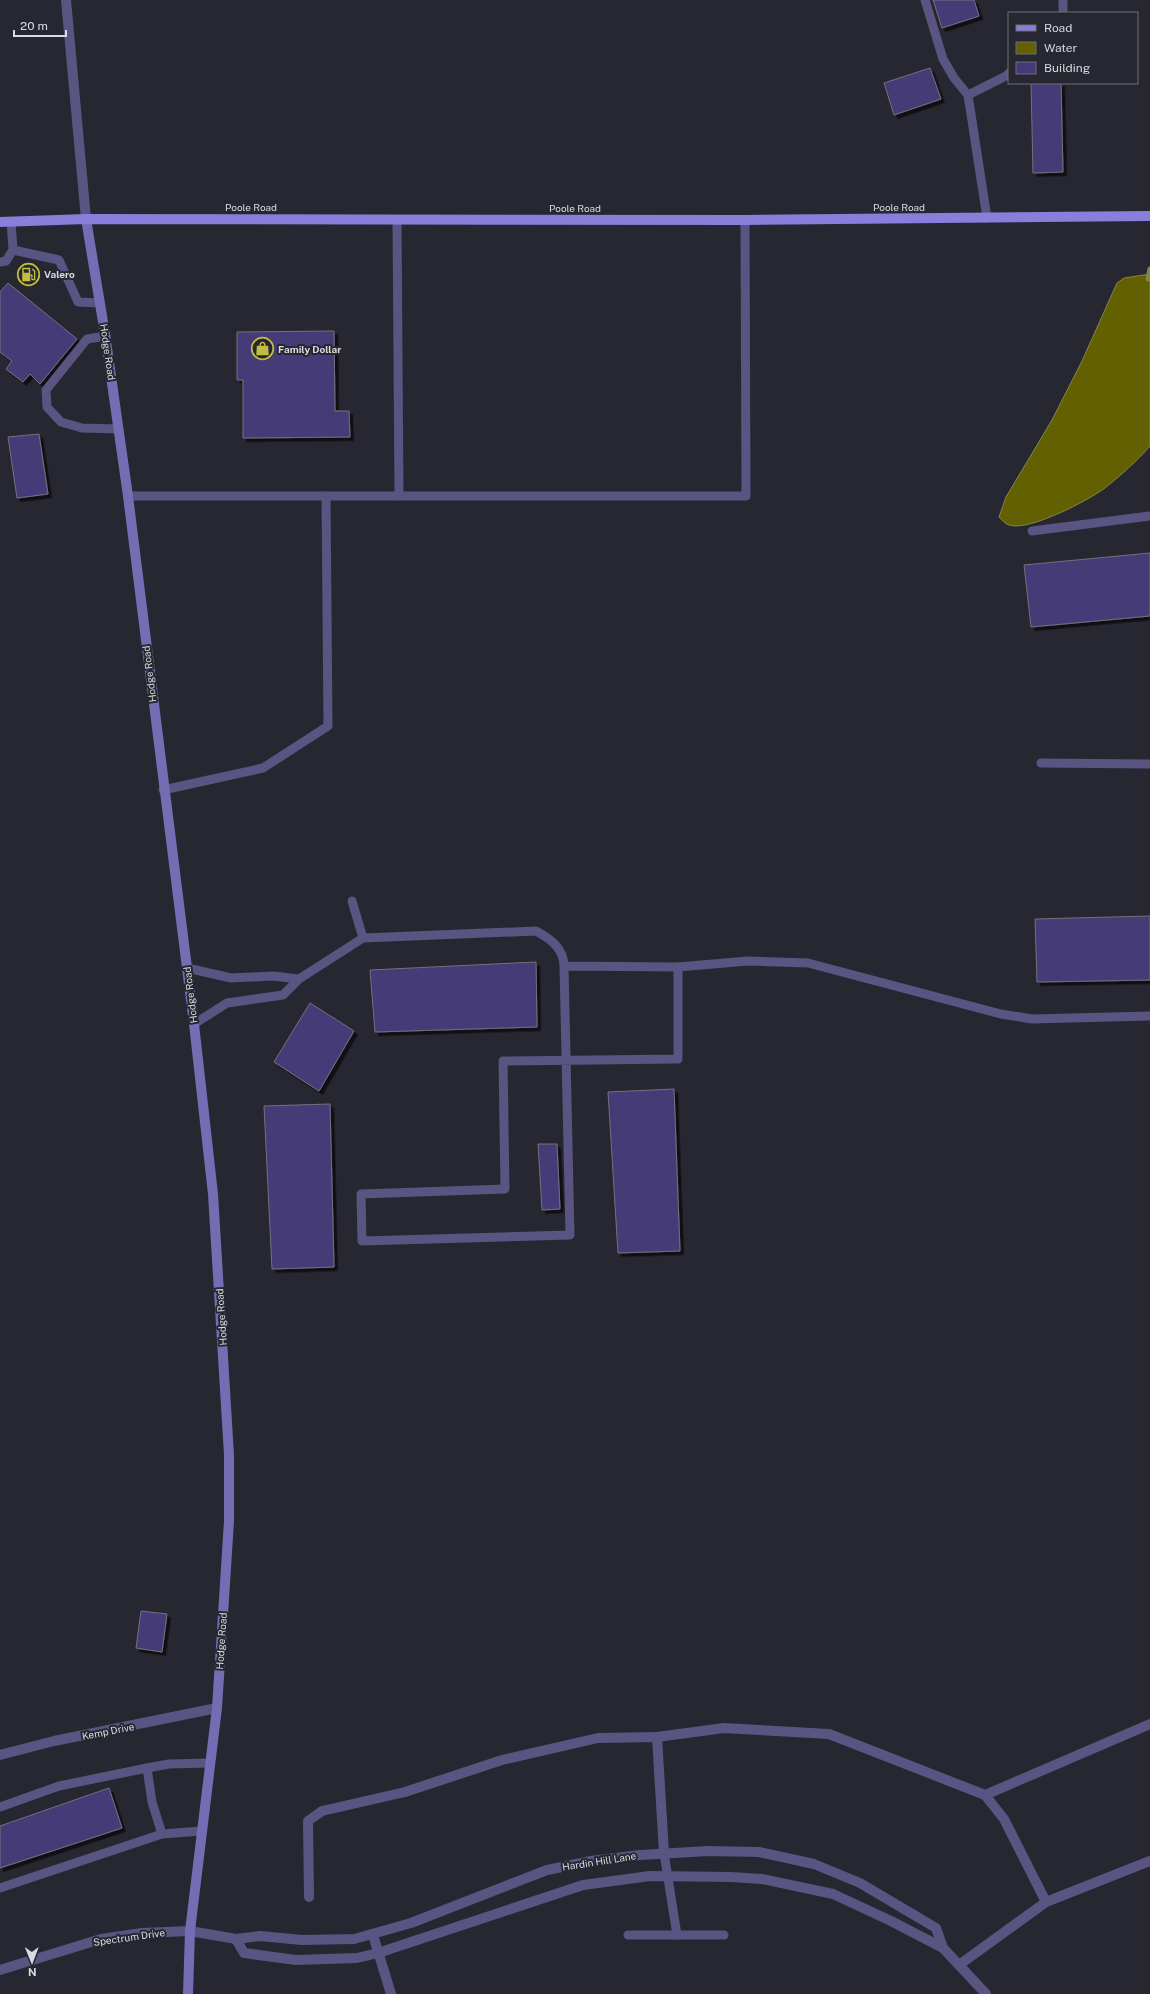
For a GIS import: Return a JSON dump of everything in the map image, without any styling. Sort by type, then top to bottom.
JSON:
[{"type":"main road","name":"Poole Road","points":[[0,222],[86,219],[745,220],[1150,216]]},
{"type":"main road","name":"Hodge Road","points":[[86,219],[106,336],[128,496],[194,1024],[212,1194],[229,1455],[229,1521],[217,1708],[190,1931],[188,1994]]},
{"type":"street","name":"Hodge Road","points":[[66,0],[86,219]]},
{"type":"street","name":"Kemp Drive","points":[[0,1755],[54,1741],[217,1708]]},
{"type":"street","points":[[985,1795],[1150,1724]]},
{"type":"street","points":[[309,1897],[308,1821],[322,1811],[405,1792],[502,1760],[598,1738],[657,1737],[724,1728],[829,1734],[985,1795],[1004,1819],[1046,1902]]},
{"type":"street","points":[[657,1737],[664,1853]]},
{"type":"street","name":"Hardin Hill Lane","points":[[190,1931],[236,1939],[260,1936],[302,1940],[354,1939],[373,1935],[411,1923],[547,1870],[591,1861],[664,1853],[708,1851],[759,1852],[814,1864],[860,1883],[936,1928],[943,1948]]},
{"type":"street","points":[[959,1965],[1046,1902],[1150,1860]]},
{"type":"street","name":"Hardin Hill Lane","points":[[236,1939],[244,1953],[296,1960],[356,1958],[378,1953],[582,1885],[650,1876],[731,1876],[762,1879],[833,1894],[891,1921],[943,1948],[986,1994]]},
{"type":"street","name":"Spectrum Drive","points":[[0,1970],[101,1939],[142,1933],[190,1931]]},
{"type":"street","points":[[373,1935],[391,1994]]},
{"type":"lane","points":[[925,0],[943,59],[954,78],[968,95],[987,218]]},
{"type":"lane","points":[[1063,0],[1063,12]]},
{"type":"lane","points":[[968,95],[1008,74]]},
{"type":"lane","points":[[396,220],[399,496]]},
{"type":"lane","points":[[128,496],[746,496],[745,220]]},
{"type":"lane","points":[[0,262],[6,261],[13,250],[11,221]]},
{"type":"lane","points":[[13,250],[59,260],[78,302],[100,304]]},
{"type":"lane","points":[[106,336],[87,339],[46,390],[47,407],[61,422],[82,428],[118,429]]},
{"type":"lane","points":[[164,790],[264,768],[328,726],[326,496]]},
{"type":"lane","points":[[1032,531],[1150,516]]},
{"type":"lane","points":[[1041,763],[1150,764]]},
{"type":"lane","points":[[352,901],[363,938]]},
{"type":"lane","points":[[194,1024],[228,1003],[283,995],[299,979],[363,938],[536,931],[548,937],[564,956],[567,1061],[570,1235],[362,1241],[361,1194],[505,1190],[503,1061],[567,1061],[678,1059],[678,966]]},
{"type":"lane","points":[[564,966],[678,966],[748,961],[808,963],[1001,1014],[1032,1019],[1150,1016]]},
{"type":"lane","points":[[187,968],[231,978],[274,976],[299,979]]},
{"type":"lane","points":[[0,1807],[59,1786],[169,1764],[210,1763]]},
{"type":"lane","points":[[148,1768],[152,1802],[162,1834]]},
{"type":"lane","points":[[0,1888],[162,1834],[202,1831]]},
{"type":"lane","points":[[664,1853],[677,1935]]},
{"type":"lane","points":[[628,1935],[724,1935]]},
{"type":"water","points":[[1150,274],[1150,446],[1111,483],[1086,500],[1044,520],[1018,526],[1006,524],[999,517],[1006,497],[1052,420],[1082,361],[1117,283],[1124,278]]},
{"type":"building","points":[[933,0],[974,0],[979,16],[942,28]]},
{"type":"building","points":[[930,68],[941,99],[894,115],[884,83]]},
{"type":"building","points":[[1031,84],[1061,84],[1063,172],[1033,173]]},
{"type":"building","points":[[8,283],[77,339],[40,384],[30,374],[23,382],[6,369],[12,361],[0,352],[0,292]]},
{"type":"building","points":[[334,331],[335,411],[349,411],[350,437],[243,438],[243,380],[237,380],[237,332]]},
{"type":"building","points":[[39,434],[48,494],[17,498],[8,437]]},
{"type":"building","points":[[1150,553],[1150,616],[1031,627],[1024,565]]},
{"type":"building","points":[[1150,916],[1150,980],[1037,982],[1035,919]]},
{"type":"building","points":[[536,962],[537,1027],[375,1032],[370,970]]},
{"type":"building","points":[[310,1003],[354,1031],[319,1091],[274,1062]]},
{"type":"building","points":[[674,1089],[680,1251],[618,1253],[608,1092]]},
{"type":"building","points":[[330,1104],[334,1267],[272,1269],[264,1106]]},
{"type":"building","points":[[538,1144],[557,1144],[560,1209],[542,1210]]},
{"type":"building","points":[[141,1611],[167,1614],[162,1652],[136,1648]]},
{"type":"building","points":[[109,1788],[122,1828],[0,1868],[0,1826]]},
{"type":"waterway","points":[[1148,279],[1150,269]]},
{"type":"place","name":"Valero","points":[[28,274]]},
{"type":"place","name":"Family Dollar","points":[[263,349]]}]
